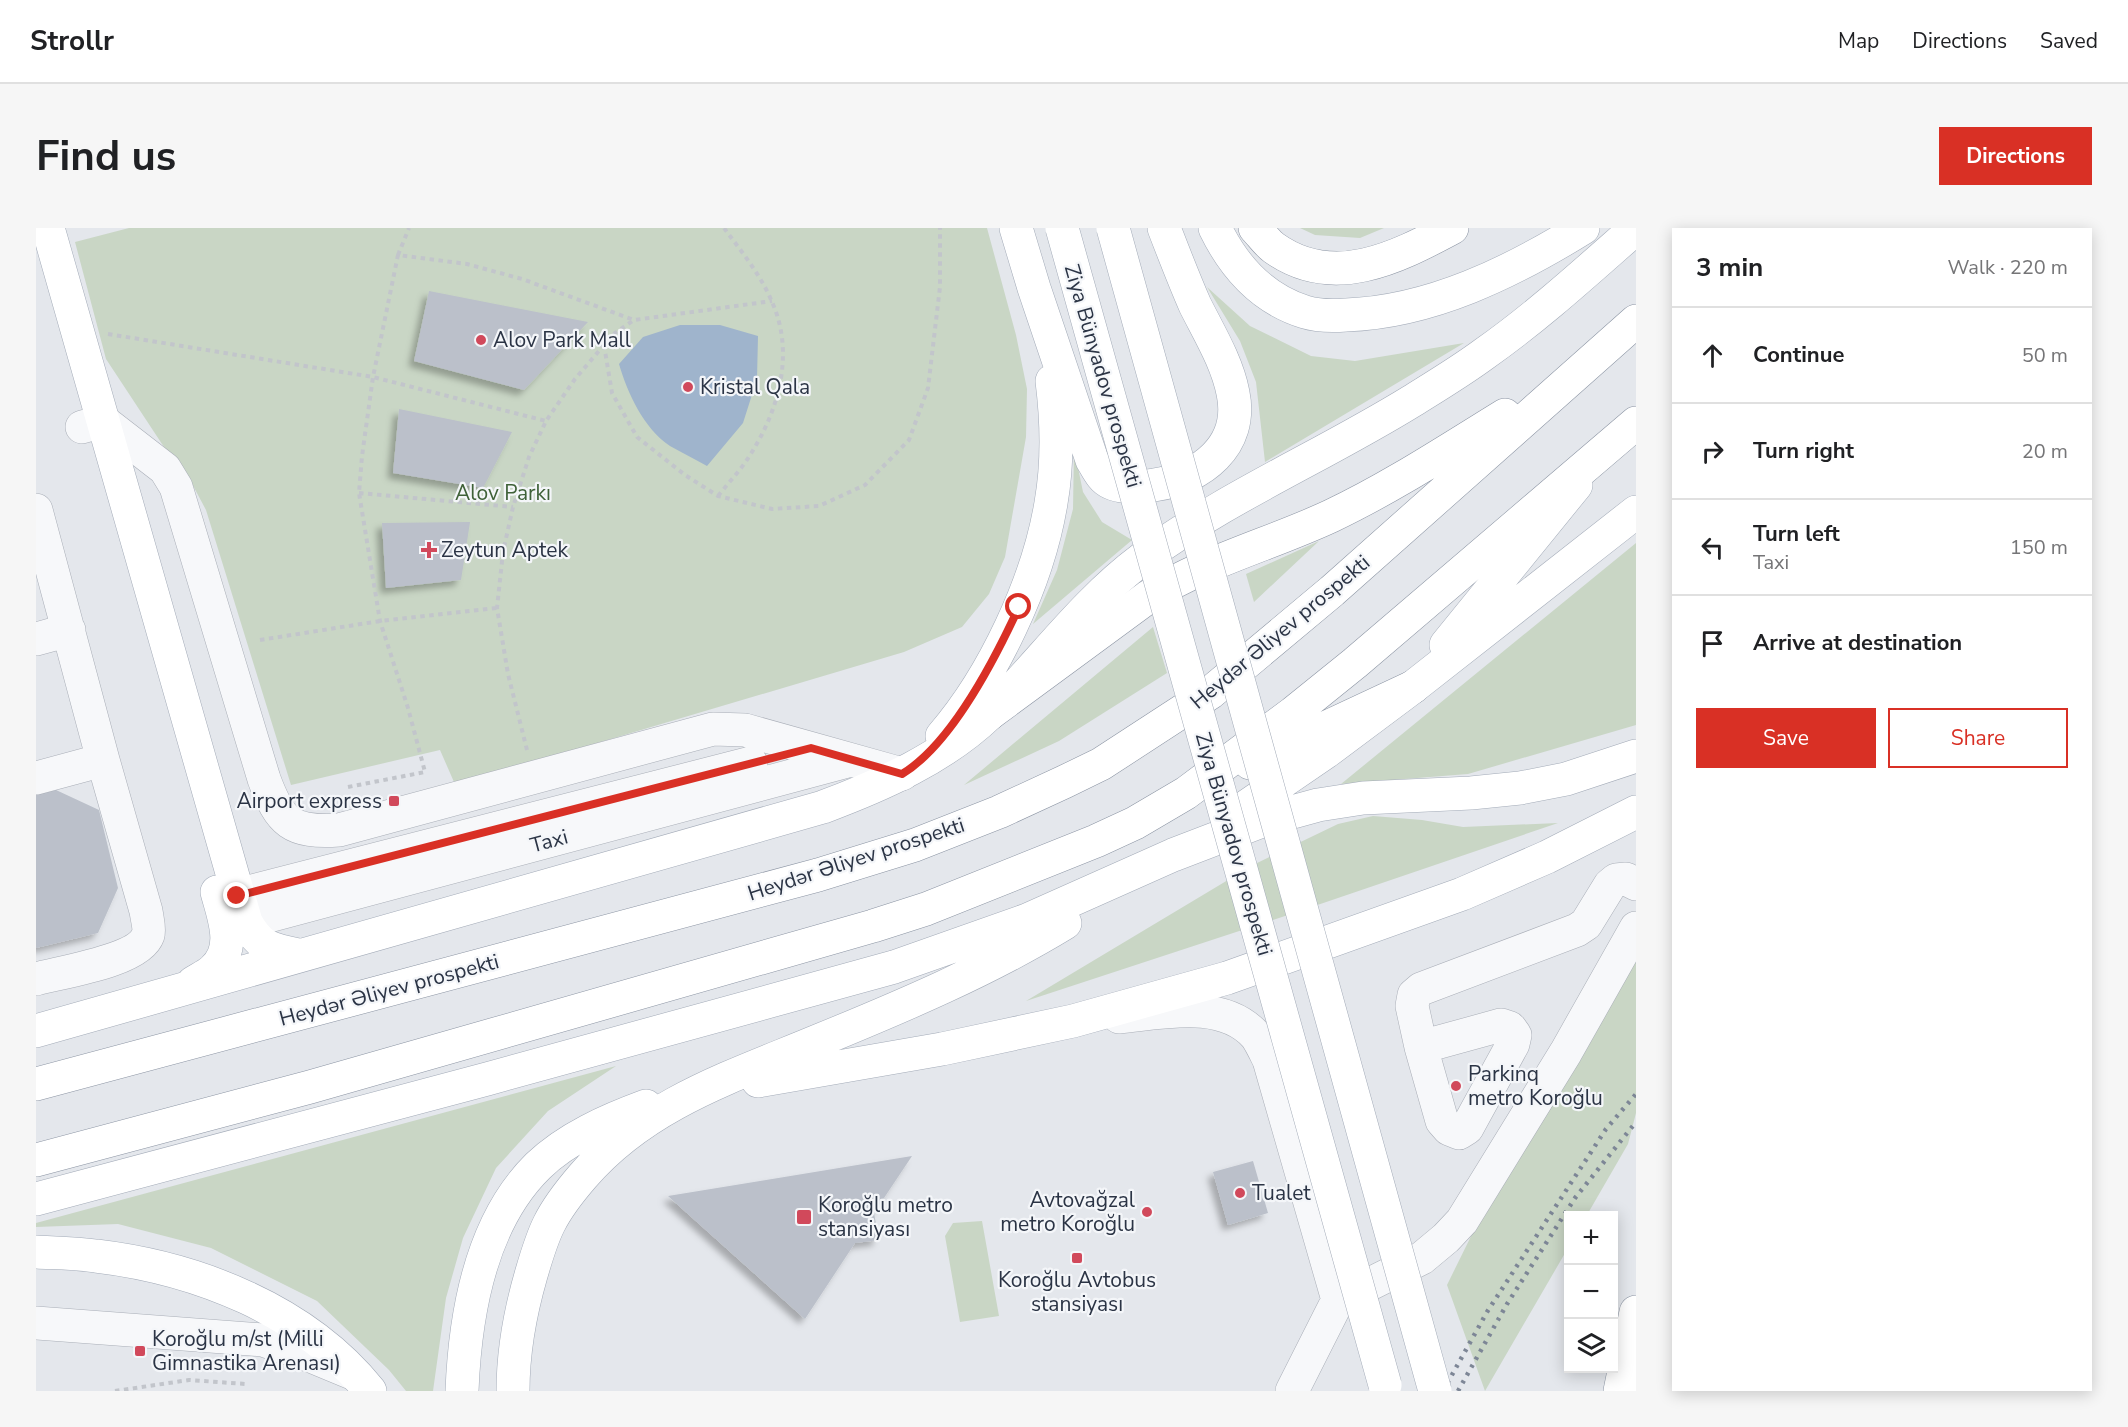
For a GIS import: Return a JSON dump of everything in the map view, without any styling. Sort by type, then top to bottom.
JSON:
[{"type":"main road","points":[[48,228],[92,424],[226,925],[228,941],[223,957],[213,970],[184,988]]},
{"type":"main road","name":"Ziya Bünyadov prospekti","points":[[1016,228],[1034,288]]},
{"type":"main road","name":"Ziya Bünyadov prospekti","points":[[1062,228],[1387,1389]]},
{"type":"main road","points":[[1113,228],[1436,1391]]},
{"type":"main road","points":[[1034,288],[1092,460],[1102,477],[1114,484],[1135,488],[1164,483],[1197,470],[1214,459],[1227,443],[1234,421],[1234,394],[1225,367],[1182,276],[1164,228]]},
{"type":"main road","points":[[1215,228],[1242,273],[1260,289],[1306,313],[1334,316],[1371,314],[1464,290],[1514,268],[1583,228]]},
{"type":"main road","points":[[1255,228],[1273,248],[1302,263],[1335,269],[1370,265],[1405,253],[1452,228]]},
{"type":"main road","points":[[989,714],[1077,617],[1111,584],[1141,560],[1214,512],[1410,402],[1485,354],[1579,278],[1636,228]]},
{"type":"main road","points":[[36,268],[92,424],[242,909],[253,934],[261,944],[274,950],[299,955]]},
{"type":"main road","points":[[909,769],[953,724],[1000,648],[1019,607],[1044,533],[1051,504],[1056,456],[1056,413],[1052,378],[1034,288]]},
{"type":"main road","name":"Heydər Əliyev prospekti","points":[[36,1084],[818,875],[915,845],[999,812],[1064,782],[1101,764],[1210,693],[1332,591],[1580,368],[1636,321]]},
{"type":"main road","points":[[36,1031],[823,807],[864,792],[909,769],[968,732],[989,714],[1148,597],[1175,580],[1276,540],[1374,494],[1580,368]]},
{"type":"main road","points":[[1186,793],[1328,684],[1636,423]]},
{"type":"main road","points":[[36,1160],[333,1081],[753,962],[916,913],[1096,841],[1143,818],[1186,793],[1413,687],[1604,450]]},
{"type":"main road","points":[[513,1391],[514,1351],[522,1306],[549,1223],[564,1197],[600,1157],[646,1119],[697,1092],[889,1012],[981,968],[1046,935],[1109,897],[1326,752],[1413,687],[1636,512]]},
{"type":"main road","points":[[36,1199],[884,970],[1027,920],[1173,855],[1267,819],[1318,805],[1363,798],[1471,794],[1520,788],[1566,779],[1636,756]]},
{"type":"main road","points":[[462,1391],[464,1346],[484,1256],[500,1218],[520,1187],[547,1159],[571,1142],[614,1118],[659,1102],[697,1092],[942,1049],[1073,1021],[1227,978],[1462,894],[1547,857],[1636,812]]},
{"type":"main road","points":[[36,1252],[96,1256],[165,1269],[226,1289],[279,1314],[323,1343],[364,1383]]},
{"type":"main road","points":[[1620,1391],[1636,1312]]},
{"type":"street","points":[[92,424],[165,469],[176,488],[264,779],[273,804],[286,820],[298,828],[316,832],[339,830],[713,729],[745,730],[852,760],[909,769]]},
{"type":"street","points":[[36,510],[146,911],[148,934],[139,947],[123,957],[36,979]]},
{"type":"street","points":[[36,639],[69,630]]},
{"type":"street","name":"Taxi","points":[[242,909],[811,748]]},
{"type":"street","points":[[36,778],[103,760]]},
{"type":"street","name":"Taxi","points":[[242,909],[852,760]]},
{"type":"street","points":[[1420,1047],[1412,1006],[1414,995],[1421,989],[1577,930],[1586,924],[1610,885],[1616,880],[1626,879],[1636,884]]},
{"type":"street","points":[[1292,1391],[1338,1300],[1422,1257],[1446,1238],[1462,1221],[1566,1052],[1636,928]]},
{"type":"street","points":[[1073,1021],[1192,1011],[1219,1014],[1240,1022],[1257,1037],[1269,1060],[1338,1300]]},
{"type":"street","points":[[36,1323],[263,1340],[311,1356],[364,1383]]},
{"type":"path","points":[[348,787],[425,772],[408,708],[380,621],[359,493],[373,377],[398,255],[409,228]]},
{"type":"path","points":[[718,496],[750,455],[777,402],[782,370],[782,334],[772,301],[750,264],[724,228]]},
{"type":"path","points":[[604,345],[612,393],[637,437],[685,475],[718,496],[772,509],[819,506],[866,485],[909,440],[928,388],[940,287],[940,228]]},
{"type":"path","points":[[398,255],[467,264],[522,279],[634,320]]},
{"type":"path","points":[[528,752],[507,674],[497,608],[503,552],[513,507],[529,457],[546,421],[575,379],[604,345],[615,333],[634,320],[772,301]]},
{"type":"path","points":[[104,333],[373,377],[546,421]]},
{"type":"path","points":[[359,493],[513,507]]},
{"type":"path","points":[[260,640],[380,621],[497,608]]},
{"type":"path","points":[[115,1391],[189,1380],[246,1384]]},
{"type":"green space","name":"Alov Parkı","points":[[129,228],[987,228],[1016,335],[1027,389],[1026,437],[1005,557],[989,594],[962,627],[904,652],[530,763],[454,782],[440,750],[291,785],[206,510],[190,480],[162,444],[106,359],[75,242]]},
{"type":"green space","points":[[1300,228],[1384,228],[1360,238],[1315,235]]},
{"type":"green space","points":[[1207,287],[1250,326],[1311,356],[1355,361],[1464,343],[1265,462],[1256,382],[1240,341]]},
{"type":"green space","points":[[1074,448],[1083,492],[1102,522],[1132,540],[1033,624],[1057,570],[1073,509]]},
{"type":"green space","points":[[1319,541],[1254,602],[1246,574]]},
{"type":"green space","points":[[1636,543],[1636,725],[1468,774],[1341,784]]},
{"type":"green space","points":[[1153,627],[1167,673],[1059,741],[964,785]]},
{"type":"green space","points":[[1373,816],[1422,820],[1463,827],[1558,823],[1026,1001],[1253,865],[1338,824]]},
{"type":"green space","points":[[1632,961],[1636,963],[1636,1113],[1628,1144],[1589,1211],[1564,1211],[1564,1255],[1485,1391],[1447,1285],[1479,1220]]},
{"type":"green space","points":[[616,1066],[548,1111],[496,1168],[463,1238],[446,1298],[433,1391],[406,1391],[389,1370],[317,1301],[211,1248],[118,1224],[36,1227],[36,1223]]},
{"type":"green space","points":[[982,1221],[999,1316],[960,1322],[945,1236],[953,1223]]},
{"type":"water","points":[[680,325],[720,325],[758,336],[757,379],[743,423],[707,466],[670,446],[652,430],[632,398],[619,364],[643,337]]},
{"type":"building","points":[[429,291],[588,322],[524,390],[414,361]]},
{"type":"building","points":[[399,409],[512,432],[483,488],[393,473]]},
{"type":"building","points":[[470,522],[461,580],[386,588],[382,523]]},
{"type":"building","points":[[56,790],[99,810],[118,888],[98,933],[36,948],[36,795]]},
{"type":"building","name":"Koroğlu metro stansiyası","points":[[912,1156],[874,1213],[879,1240],[855,1243],[805,1319],[668,1196]]},
{"type":"building","name":"Tualet","points":[[1253,1161],[1268,1213],[1228,1225],[1213,1172]]},
{"type":"railway","points":[[1443,1391],[1487,1312],[1606,1129],[1636,1094]]},
{"type":"railway","points":[[1458,1391],[1507,1304],[1575,1198],[1636,1122]]},
{"type":"place","name":"Alov Park Mall","points":[[481,340]]},
{"type":"place","name":"Kristal Qala","points":[[688,387]]},
{"type":"place","name":"Zeytun Aptek","points":[[429,550]]},
{"type":"place","name":"Airport express","points":[[394,801]]},
{"type":"place","name":"Parkinq metro Koroğlu","points":[[1456,1086]]},
{"type":"place","name":"Tualet","points":[[1240,1193]]},
{"type":"place","name":"Avtovağzal metro Koroğlu","points":[[1147,1212]]},
{"type":"place","name":"Koroğlu metro stansiyası","points":[[804,1217]]},
{"type":"place","name":"Koroğlu Avtobus stansiyası","points":[[1077,1258]]},
{"type":"place","name":"Koroğlu m/st (Milli Gimnastika Arenası)","points":[[140,1351]]},
{"type":"route","points":[[237,896],[811,748],[902,774],[917,765],[953,724],[1000,648],[1019,607]]}]
